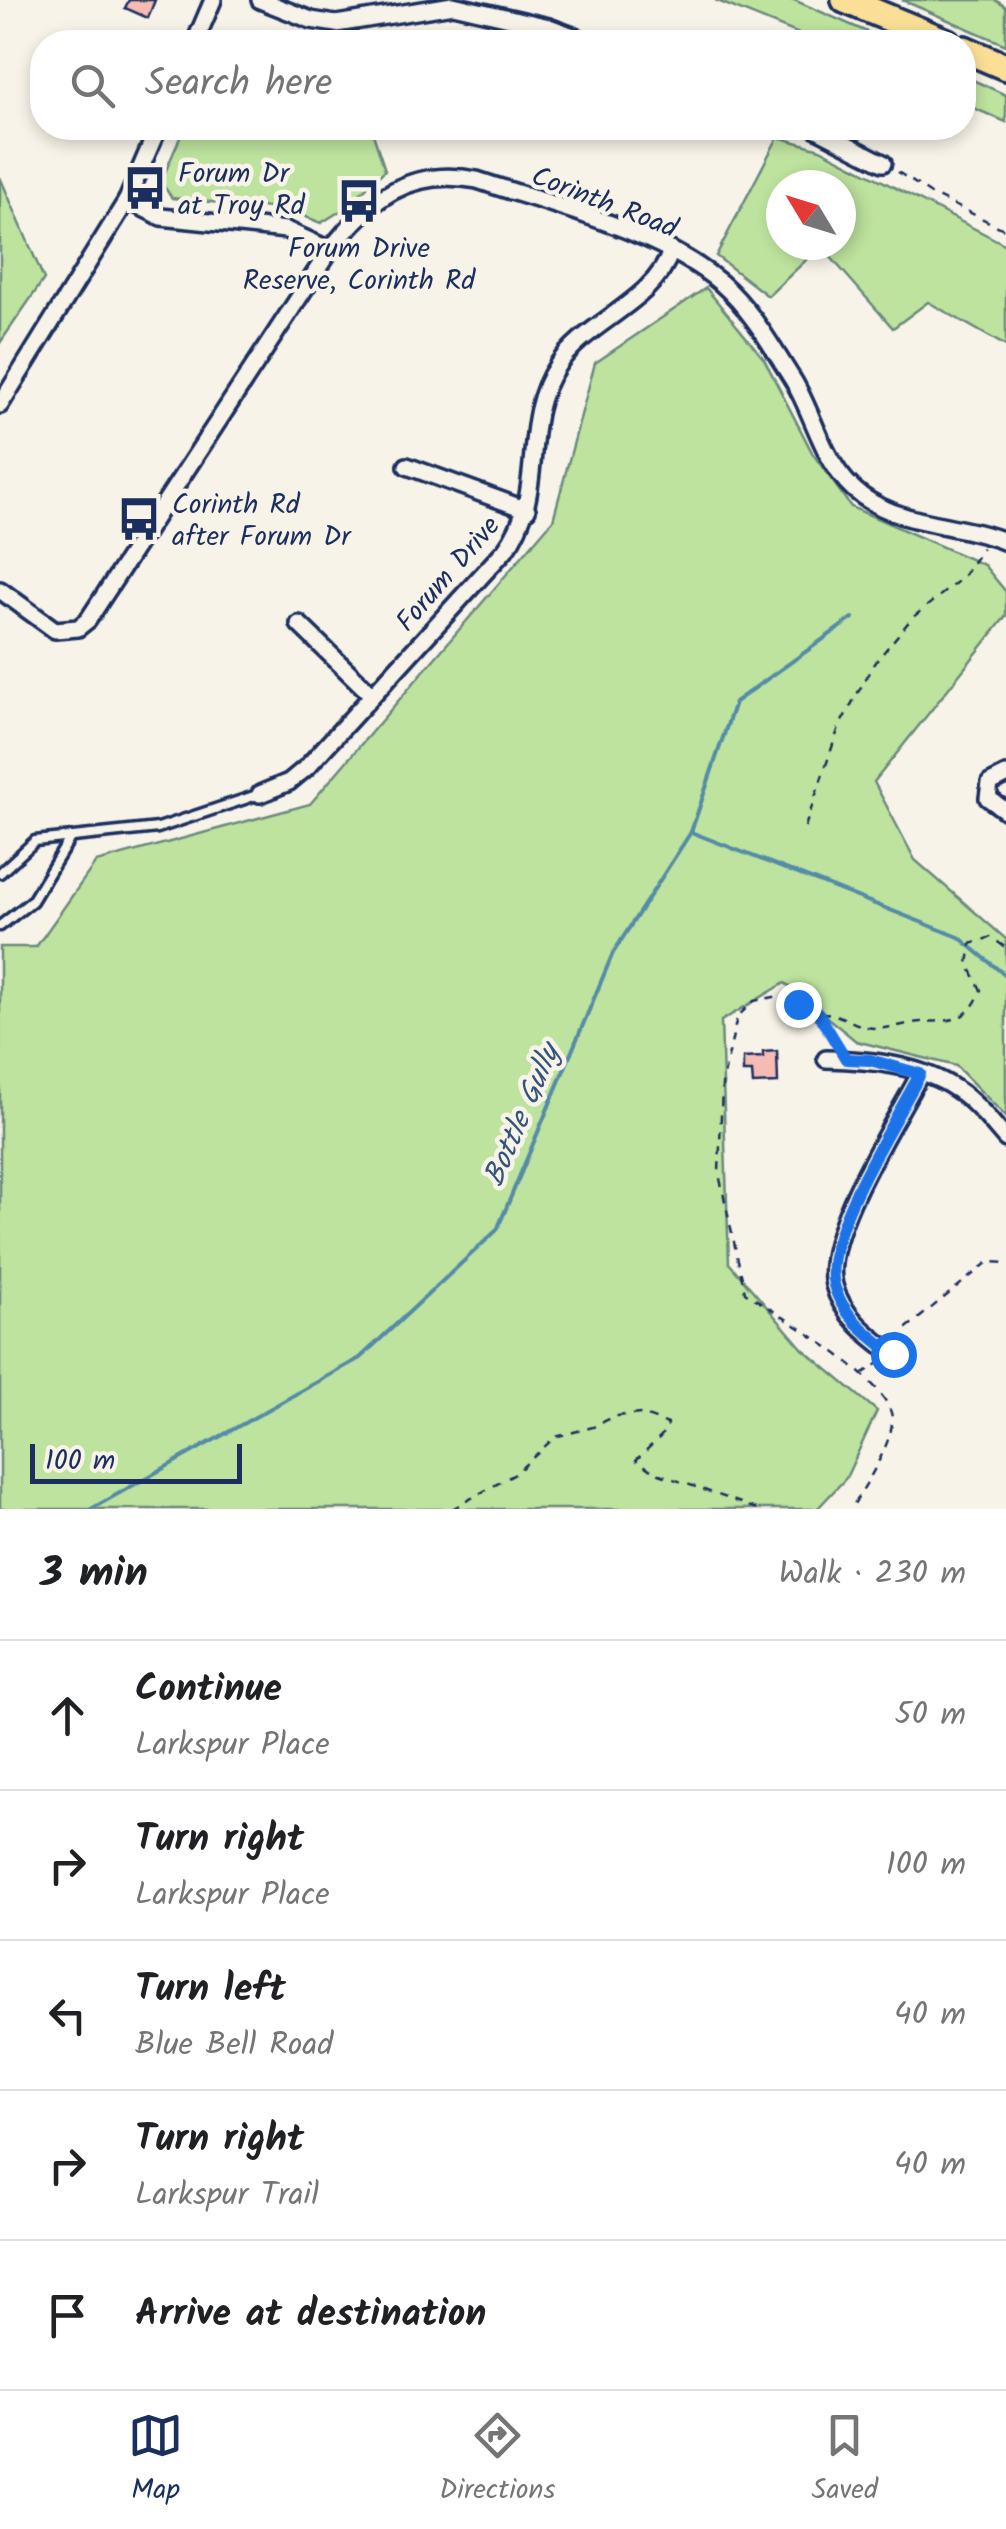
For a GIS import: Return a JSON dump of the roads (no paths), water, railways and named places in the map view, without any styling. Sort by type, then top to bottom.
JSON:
[{"type":"highway","points":[[845,0],[918,30]]},
{"type":"highway","points":[[976,54],[1006,67]]},
{"type":"street","points":[[200,30],[213,0]]},
{"type":"street","points":[[260,0],[311,20],[336,24],[453,6],[557,30]]},
{"type":"street","points":[[0,405],[127,200],[153,140]]},
{"type":"street","points":[[839,140],[884,163]]},
{"type":"street","name":"Corinth Road","points":[[0,590],[55,630],[78,628],[88,620],[330,250],[368,206],[391,190],[416,180],[454,176],[588,217],[671,251],[719,281],[740,302],[796,385],[828,455],[863,497],[932,525],[998,540]]},
{"type":"street","points":[[127,200],[161,216],[286,230],[330,250]]},
{"type":"street","name":"Forum Drive","points":[[260,794],[298,775],[505,550],[522,524],[531,493],[538,408],[556,367],[585,336],[658,276],[671,251]]},
{"type":"street","points":[[407,466],[526,510]]},
{"type":"street","points":[[299,624],[372,695]]},
{"type":"street","points":[[1006,776],[990,783],[987,792],[988,798],[1006,811]]},
{"type":"street","points":[[826,1059],[870,1060],[956,1088],[1006,1139]]},
{"type":"street","points":[[893,1354],[863,1332],[840,1301],[833,1283],[832,1264],[843,1222],[920,1074]]},
{"type":"lane","points":[[0,873],[34,841],[158,828],[260,794]]},
{"type":"lane","points":[[0,926],[32,900],[70,840]]},
{"type":"waterway","name":"Bottle Gully","points":[[91,1509],[360,1358],[497,1230],[613,953],[691,832],[735,702],[853,618]]},
{"type":"waterway","points":[[691,832],[959,937],[1006,976]]},
{"type":"place","name":"Forum Dr at Troy Rd","points":[[145,188]]},
{"type":"place","name":"Forum Drive Reserve, Corinth Rd","points":[[359,201]]},
{"type":"place","name":"Corinth Rd after Forum Dr","points":[[139,519]]}]
